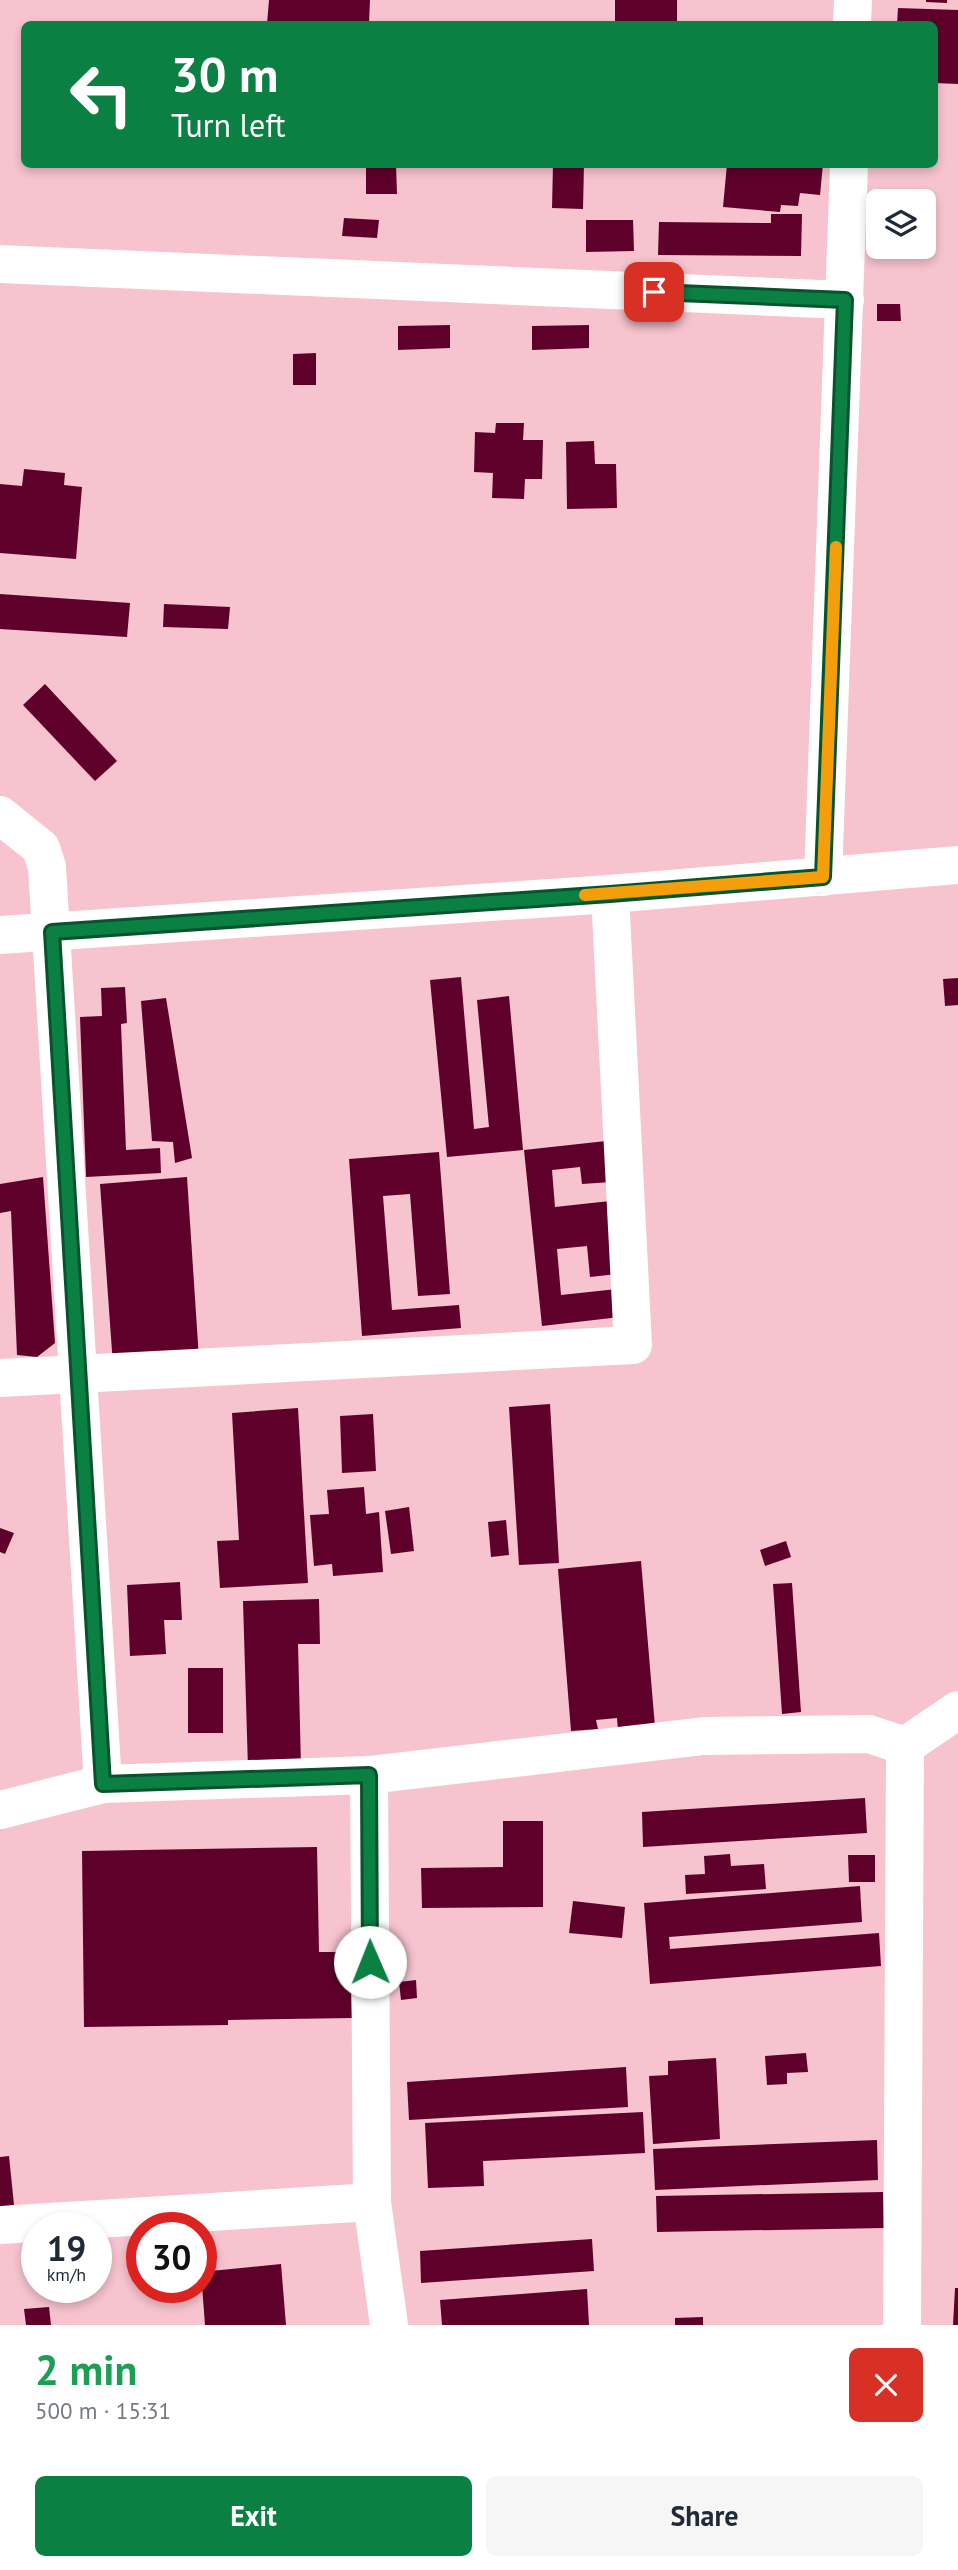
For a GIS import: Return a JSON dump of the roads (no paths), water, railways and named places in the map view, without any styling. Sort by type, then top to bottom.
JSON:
[{"type":"street","points":[[852,21],[853,0]]},
{"type":"street","points":[[823,877],[849,168]]},
{"type":"street","points":[[0,264],[845,300]]},
{"type":"street","points":[[0,815],[41,848],[47,867],[103,1784]]},
{"type":"street","points":[[0,935],[610,894],[958,865]]},
{"type":"street","points":[[0,1378],[634,1345],[610,894]]},
{"type":"street","points":[[905,1746],[958,1710]]},
{"type":"street","points":[[0,1810],[103,1784],[369,1775],[704,1736],[869,1734],[905,1746]]},
{"type":"street","points":[[902,2325],[905,1746]]},
{"type":"street","points":[[369,1775],[372,2202],[389,2325]]},
{"type":"street","points":[[0,2225],[372,2202]]}]
